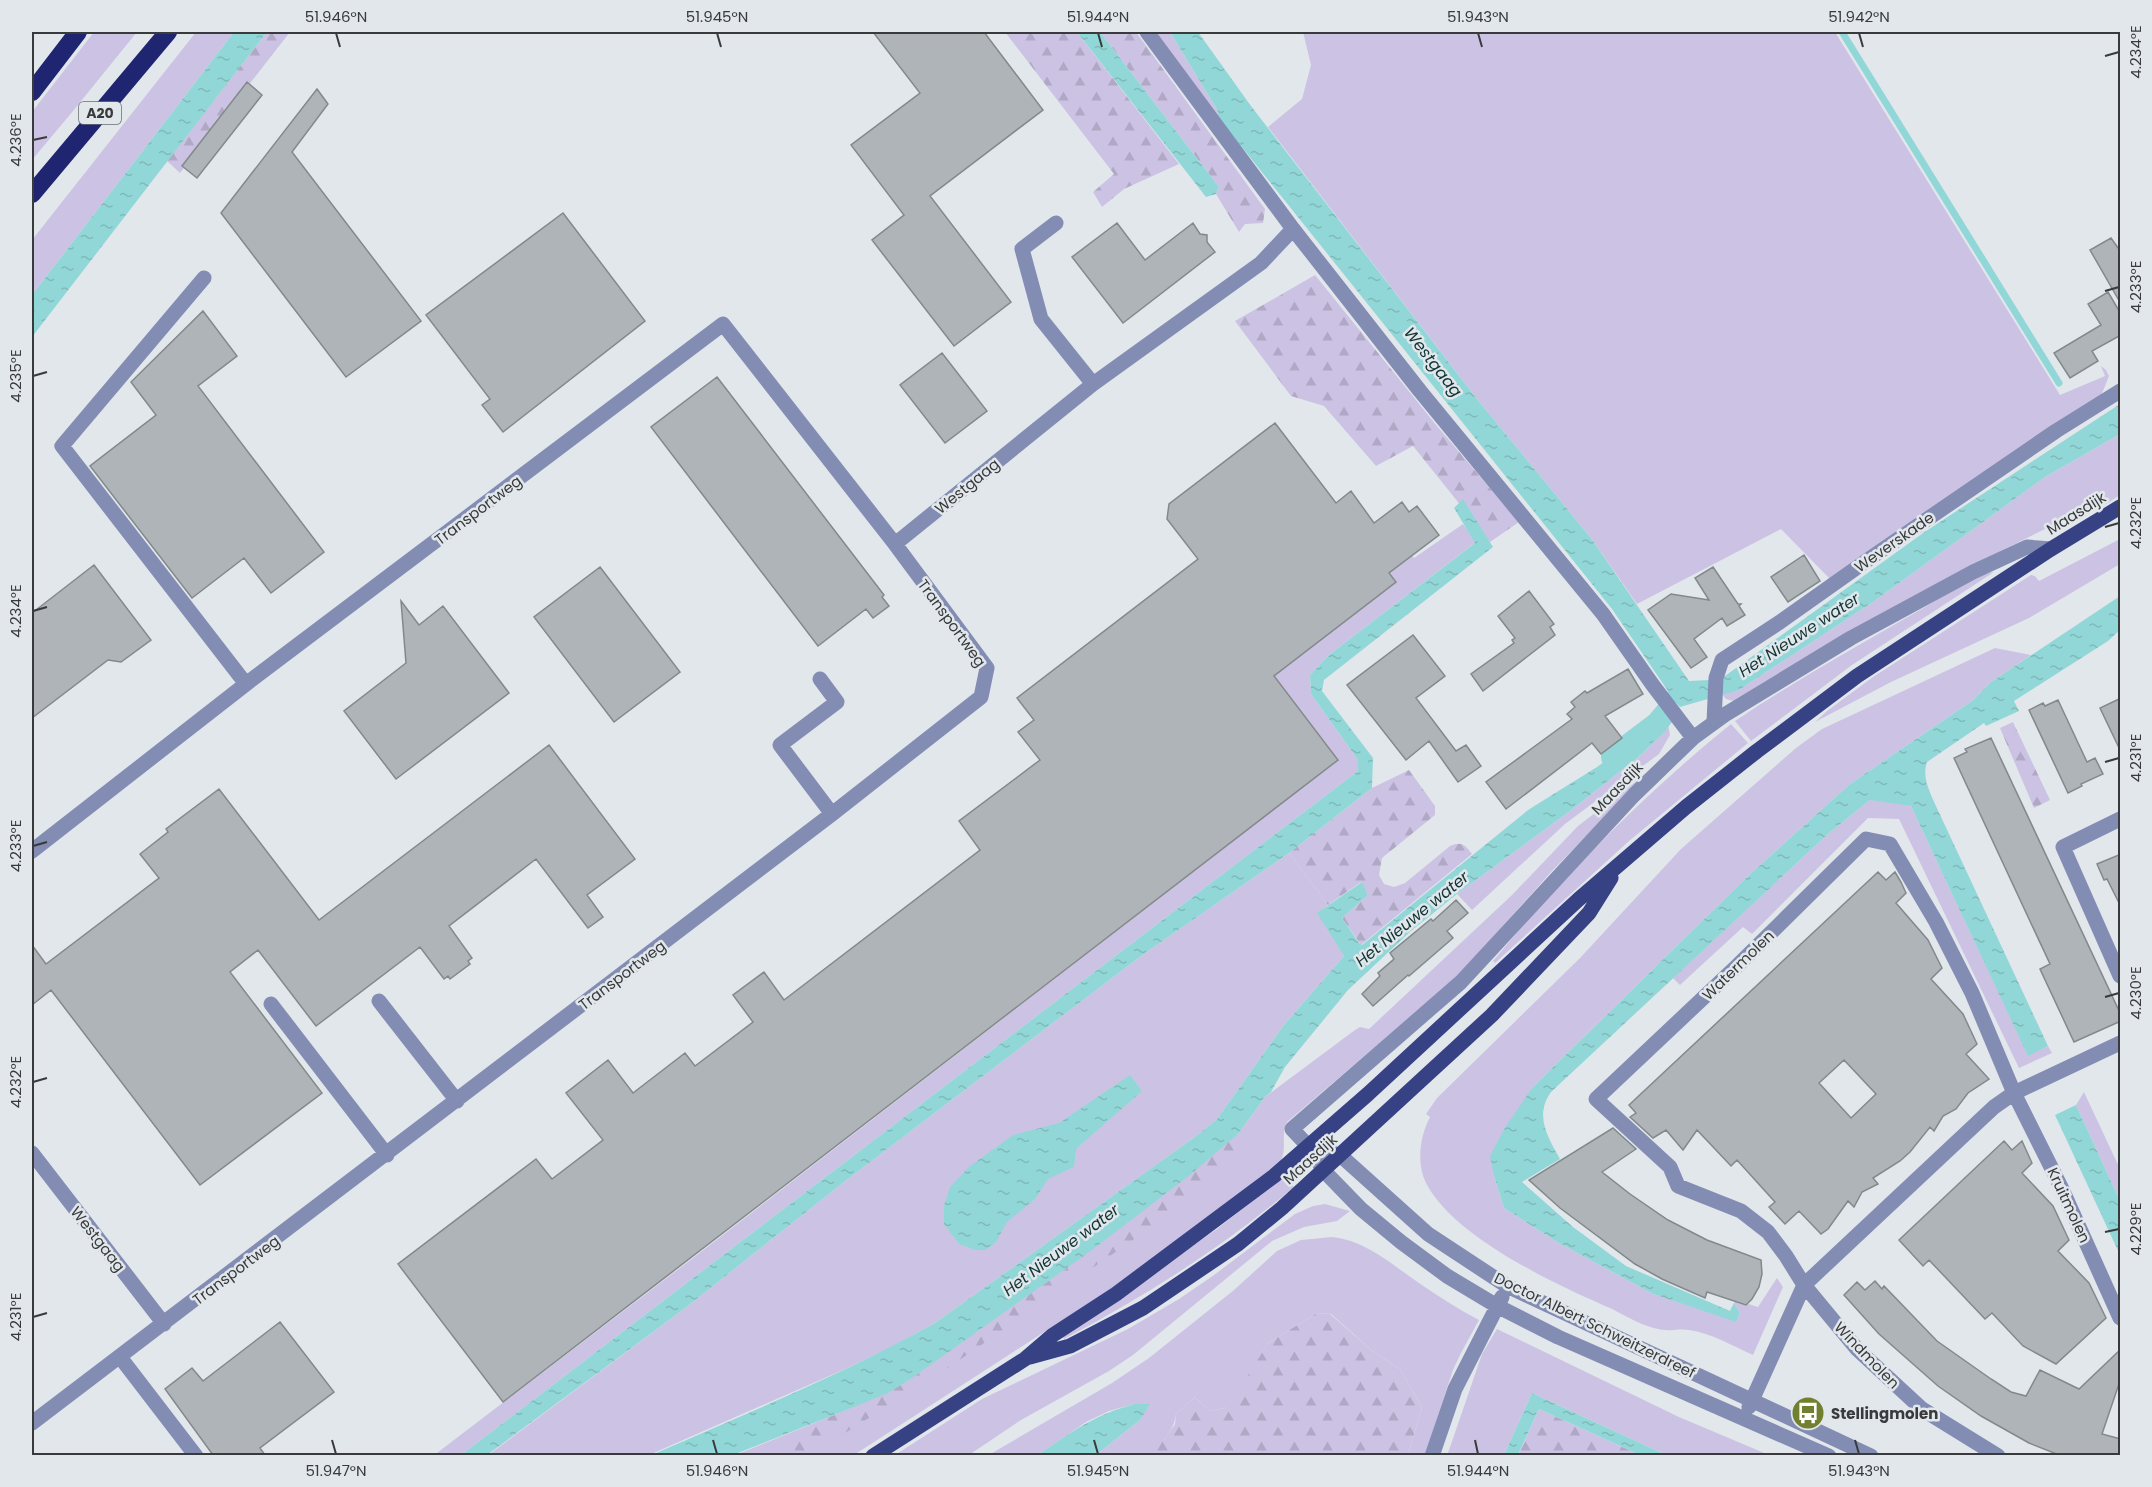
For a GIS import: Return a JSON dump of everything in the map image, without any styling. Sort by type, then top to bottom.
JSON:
[{"type":"highway","points":[[32,92],[78,32]]},
{"type":"highway","name":"A20","points":[[32,194],[168,32]]},
{"type":"main road","name":"Maasdijk","points":[[873,1455],[1025,1359],[1053,1335],[1116,1294],[1191,1239],[1309,1147],[1579,899],[1686,807],[1857,676],[2050,549],[2121,507]]},
{"type":"main road","name":"Maasdijk","points":[[1025,1359],[1070,1346],[1143,1308],[1238,1244],[1324,1171],[1492,1015],[1588,913],[1618,867]]},
{"type":"street","points":[[1147,32],[1293,229],[1420,391],[1603,614],[1693,738]]},
{"type":"street","points":[[1056,223],[1022,249],[1041,319],[1093,384]]},
{"type":"street","name":"Westgaag","points":[[895,544],[1093,384],[1261,263],[1293,229]]},
{"type":"street","points":[[204,278],[62,446],[246,684]]},
{"type":"street","name":"Transportweg","points":[[32,851],[246,684],[723,324],[895,544],[987,668],[981,697],[387,1155],[32,1424]]},
{"type":"street","name":"Weverskade","points":[[1720,718],[1715,697],[1716,678],[1722,660],[2056,431],[2121,391]]},
{"type":"street","name":"Maasdijk","points":[[1309,1147],[1292,1129],[1461,982],[1634,795],[1693,738],[1720,718],[1851,638],[1973,572],[2027,547],[2050,549]]},
{"type":"street","points":[[820,679],[837,702],[780,745],[832,814]]},
{"type":"street","points":[[2121,819],[2063,847],[2121,976]]},
{"type":"street","name":"Watermolen","points":[[1804,1285],[1768,1232],[1741,1211],[1678,1186],[1670,1167],[1596,1099],[1736,967],[1866,839],[1890,844],[1936,922],[1972,993],[2014,1093]]},
{"type":"street","points":[[380,1001],[456,1101]]},
{"type":"street","points":[[271,1004],[387,1155]]},
{"type":"street","points":[[1744,1417],[1804,1285],[1994,1107],[2014,1093],[2121,1043]]},
{"type":"street","name":"Kruitmolen","points":[[2014,1093],[2062,1189],[2121,1318]]},
{"type":"street","name":"Doctor Albert Schweitzerdreef","points":[[1309,1147],[1341,1155],[1428,1234],[1507,1286],[1871,1455]]},
{"type":"street","name":"Doctor Albert Schweitzerdreef","points":[[1309,1147],[1324,1171],[1361,1209],[1448,1276],[1497,1306],[1569,1341],[1829,1455]]},
{"type":"street","name":"Westgaag","points":[[32,1154],[164,1324]]},
{"type":"street","name":"Windmolen","points":[[1804,1285],[1857,1349],[1922,1409],[1998,1455]]},
{"type":"street","points":[[1432,1455],[1455,1389],[1507,1286]]},
{"type":"street","points":[[120,1358],[196,1455]]},
{"type":"green space","points":[[94,32],[137,32],[32,160],[32,112]]},
{"type":"green space","points":[[196,32],[234,32],[32,295],[32,240]]},
{"type":"green space","points":[[267,32],[290,32],[180,173],[167,161]]},
{"type":"green space","points":[[1005,32],[1077,32],[1179,164],[1124,189],[1102,207],[1093,192],[1114,174]]},
{"type":"green space","points":[[1100,32],[1136,32],[1265,209],[1263,223],[1245,224],[1239,232],[1216,194],[1219,187]]},
{"type":"green space","points":[[1152,32],[1170,32],[1218,111],[1217,116]]},
{"type":"green space","points":[[1303,32],[1835,32],[2060,395],[2105,376],[2101,366],[2109,376],[2101,396],[1831,580],[1781,529],[1637,604],[1591,538],[1477,399],[1268,127],[1302,99],[1311,65]]},
{"type":"green space","points":[[1315,275],[1437,426],[1519,522],[1490,542],[1413,446],[1376,466],[1324,406],[1291,396],[1235,321]]},
{"type":"green space","points":[[2120,434],[2120,495],[2106,504],[2067,518],[1955,574],[1734,701],[1726,699],[1722,694],[1739,690],[1873,602],[2045,477]]},
{"type":"green space","points":[[1463,524],[1476,542],[1329,655],[1310,675],[1311,694],[1358,760],[1358,771],[461,1455],[433,1456],[1338,760],[1270,671],[1283,668],[1396,582],[1377,556],[1400,540],[1414,558]]},
{"type":"green space","points":[[2120,539],[2120,564],[2029,618],[1891,682],[1815,722],[1873,677],[2031,575],[2039,581]]},
{"type":"green space","points":[[1994,572],[1852,665],[1751,741],[1735,721],[1958,587],[1977,577]]},
{"type":"green space","points":[[1995,648],[2031,655],[1991,682],[1972,701],[1850,784],[1746,878],[1532,1088],[1494,1176],[1504,1208],[1557,1242],[1653,1294],[1736,1321],[1740,1313],[1734,1303],[1736,1300],[1758,1307],[1777,1278],[1783,1287],[1753,1355],[1705,1334],[1685,1330],[1662,1330],[1640,1323],[1536,1273],[1509,1258],[1459,1223],[1440,1203],[1426,1183],[1421,1167],[1420,1150],[1430,1117],[1426,1114],[1437,1098],[1580,958],[1681,849],[1796,748],[1822,729]]},
{"type":"green space","points":[[2013,722],[2050,800],[2034,808],[2000,728]]},
{"type":"green space","points":[[1668,723],[1670,735],[1659,754],[1565,824],[1472,910],[1457,894],[1636,759],[1665,732]]},
{"type":"green space","points":[[1731,724],[1748,743],[1629,841],[1495,963],[1493,961],[1529,919],[1585,858],[1657,788]]},
{"type":"green space","points":[[1409,770],[1435,806],[1435,815],[1382,858],[1379,875],[1384,884],[1394,887],[1405,883],[1450,846],[1463,845],[1472,854],[1361,945],[1342,918],[1368,895],[1361,882],[1328,905],[1289,853],[1372,788]]},
{"type":"green space","points":[[1651,770],[1551,872],[1456,978],[1287,1122],[1280,1162],[1120,1283],[854,1455],[733,1456],[854,1407],[1238,1134],[1265,1097],[1355,1030],[1360,1027],[1369,1029],[1512,895],[1578,826]]},
{"type":"green space","points":[[1876,799],[1911,806],[2028,1055],[2048,1046],[2052,1053],[2019,1068],[1899,819],[1868,818],[1752,934],[1743,927],[1680,985],[1673,978],[1828,834],[1870,800]]},
{"type":"green space","points":[[1289,853],[1328,905],[1318,913],[1344,956],[1284,1025],[1217,1119],[1199,1134],[935,1323],[892,1347],[843,1370],[649,1455],[487,1456],[684,1309],[844,1182],[1141,956]]},
{"type":"green space","points":[[2084,1092],[2120,1169],[2120,1201],[2076,1105]]},
{"type":"green space","points":[[1238,1134],[1234,1163],[1211,1186],[942,1372],[808,1455],[764,1456],[817,1422],[888,1393],[912,1378],[1119,1229]]},
{"type":"green space","points":[[1284,1176],[1294,1187],[1240,1230],[1125,1306],[1064,1339],[1062,1335],[1217,1229]]},
{"type":"green space","points":[[1325,1204],[1350,1211],[1337,1221],[1304,1227],[1272,1241],[1133,1355],[1021,1420],[969,1455],[895,1455],[982,1399],[1128,1329],[1214,1275],[1295,1214],[1313,1206]]},
{"type":"green space","points":[[1332,1237],[1345,1239],[1368,1248],[1441,1298],[1479,1320],[1453,1370],[1425,1455],[1408,1455],[1422,1407],[1400,1369],[1370,1349],[1331,1314],[1317,1313],[1268,1343],[1235,1398],[1225,1408],[1210,1411],[1195,1397],[1176,1414],[1173,1426],[1166,1438],[1145,1455],[1129,1457],[1096,1455],[1140,1420],[1143,1414],[1134,1404],[1109,1411],[1086,1422],[1038,1455],[987,1456],[1112,1383],[1149,1358],[1234,1290],[1277,1251],[1301,1240]]},
{"type":"green space","points":[[1317,1313],[1330,1314],[1370,1349],[1400,1369],[1422,1407],[1408,1455],[1144,1455],[1165,1439],[1175,1424],[1176,1414],[1195,1397],[1210,1411],[1225,1408],[1234,1398],[1268,1343]]},
{"type":"green space","points":[[1497,1329],[1679,1417],[1769,1455],[1666,1455],[1532,1393],[1504,1455],[1447,1456],[1482,1354]]},
{"type":"green space","points":[[1539,1409],[1640,1455],[1518,1456]]},
{"type":"water","points":[[234,32],[267,32],[32,337],[32,295]]},
{"type":"water","points":[[1077,32],[1100,32],[1219,187],[1216,194],[1206,197]]},
{"type":"water","points":[[1170,32],[1198,32],[1251,106],[1477,399],[1591,538],[1689,681],[1725,676],[1923,533],[2120,404],[2120,434],[2045,477],[1873,602],[1739,690],[1680,707],[1676,703],[1665,716],[1668,723],[1665,732],[1636,759],[1457,894],[1411,931],[1348,990],[1285,1067],[1271,1092],[1238,1134],[1190,1175],[1092,1250],[912,1378],[888,1393],[733,1455],[649,1456],[830,1376],[935,1323],[1199,1134],[1217,1119],[1284,1025],[1344,956],[1317,913],[1362,882],[1368,895],[1342,918],[1362,945],[1528,810],[1597,767],[1651,727],[1654,716],[1668,691],[1612,609],[1217,116],[1218,111]]},
{"type":"water","points":[[1463,499],[1493,547],[1324,680],[1322,691],[1373,758],[1372,788],[1289,853],[1141,956],[844,1182],[684,1309],[487,1455],[461,1455],[1358,771],[1358,760],[1311,694],[1310,675],[1329,655],[1475,543],[1454,508]]},
{"type":"water","points":[[2120,596],[2120,630],[2108,641],[2014,701],[2019,711],[1986,726],[1984,723],[1927,762],[1925,773],[1935,804],[2048,1046],[2028,1056],[1911,806],[1870,800],[1828,834],[1551,1092],[1546,1101],[1543,1118],[1547,1134],[1560,1159],[1522,1182],[1573,1227],[1626,1266],[1730,1311],[1734,1303],[1740,1313],[1736,1322],[1653,1294],[1557,1242],[1504,1208],[1490,1156],[1504,1129],[1532,1088],[1746,878],[1850,784],[1972,701],[1991,682]]},
{"type":"water","points":[[1130,1075],[1142,1091],[1076,1149],[1074,1167],[1048,1179],[1035,1199],[1007,1222],[996,1242],[986,1250],[975,1250],[959,1244],[944,1224],[944,1205],[950,1187],[970,1166],[1013,1135],[1059,1123]]},
{"type":"water","points":[[2076,1105],[2120,1201],[2120,1255],[2055,1115]]},
{"type":"water","points":[[1532,1393],[1666,1455],[1640,1455],[1539,1409],[1518,1455],[1504,1455]]},
{"type":"water","points":[[1134,1404],[1150,1404],[1140,1420],[1096,1455],[1038,1455],[1095,1419]]},
{"type":"building","points":[[873,32],[984,32],[1043,110],[930,196],[1011,302],[954,346],[872,240],[904,215],[851,145],[920,93]]},
{"type":"building","points":[[247,82],[262,95],[197,178],[182,166]]},
{"type":"building","points":[[317,89],[328,104],[292,152],[421,321],[346,377],[221,213]]},
{"type":"building","points":[[563,213],[645,321],[503,432],[482,405],[490,399],[426,315]]},
{"type":"building","points":[[1117,223],[1145,260],[1193,223],[1200,234],[1207,235],[1207,242],[1215,252],[1123,323],[1072,257]]},
{"type":"building","points":[[2111,238],[2121,252],[2121,304],[2090,250]]},
{"type":"building","points":[[2108,292],[2121,314],[2121,335],[2092,351],[2098,361],[2070,378],[2054,353],[2101,325],[2088,304]]},
{"type":"building","points":[[203,311],[237,356],[198,386],[324,552],[271,593],[244,558],[192,598],[90,466],[156,415],[131,382]]},
{"type":"building","points":[[942,353],[987,411],[945,443],[900,385]]},
{"type":"building","points":[[717,377],[884,595],[882,597],[889,606],[873,618],[866,609],[818,646],[651,427]]},
{"type":"building","points":[[1275,423],[1336,503],[1351,491],[1374,523],[1402,502],[1409,512],[1417,506],[1439,535],[1389,573],[1396,582],[1274,676],[1338,760],[503,1402],[398,1264],[536,1159],[552,1179],[603,1140],[566,1093],[608,1060],[633,1093],[685,1053],[695,1066],[753,1022],[733,995],[764,972],[784,1000],[980,850],[959,821],[1040,760],[1018,732],[1034,720],[1017,698],[1198,559],[1167,519],[1169,504]]},
{"type":"building","points":[[1804,555],[1820,581],[1788,602],[1771,577]]},
{"type":"building","points":[[94,565],[151,640],[121,662],[108,660],[32,718],[32,613]]},
{"type":"building","points":[[600,567],[680,672],[614,722],[534,617]]},
{"type":"building","points":[[1713,567],[1738,604],[1741,604],[1739,606],[1745,615],[1727,626],[1722,618],[1694,639],[1707,657],[1691,668],[1648,610],[1671,594],[1709,600],[1695,578]]},
{"type":"building","points":[[1529,591],[1554,624],[1550,627],[1555,635],[1483,691],[1471,674],[1514,643],[1512,640],[1515,638],[1498,616]]},
{"type":"building","points":[[401,601],[419,625],[443,606],[509,693],[396,779],[344,711],[406,663]]},
{"type":"building","points":[[1413,635],[1445,676],[1416,698],[1456,751],[1466,745],[1481,766],[1458,782],[1429,741],[1406,760],[1347,685]]},
{"type":"building","points":[[1628,669],[1643,694],[1605,716],[1622,738],[1601,754],[1592,743],[1506,809],[1486,782],[1572,719],[1567,714],[1575,707],[1571,702],[1585,691],[1587,693]]},
{"type":"building","points":[[2121,698],[2121,752],[2100,708]]},
{"type":"building","points":[[2058,700],[2087,762],[2095,758],[2103,774],[2068,793],[2029,710],[2043,703],[2045,706]]},
{"type":"building","points":[[1991,738],[2121,1015],[2121,1021],[2074,1042],[2040,969],[2050,964],[1954,758],[1967,752],[1965,749]]},
{"type":"building","points":[[549,745],[635,859],[587,895],[603,917],[588,928],[536,859],[449,926],[472,958],[468,961],[470,964],[450,979],[448,976],[444,979],[420,947],[316,1026],[258,950],[230,972],[322,1093],[200,1185],[51,990],[32,1005],[32,945],[46,964],[159,878],[140,854],[168,832],[166,829],[219,789],[319,920]]},
{"type":"building","points":[[2121,854],[2121,907],[2097,864]]},
{"type":"building","points":[[1878,872],[1886,880],[1895,872],[1901,882],[1906,893],[1896,903],[1928,940],[1942,968],[1931,979],[1963,1014],[1977,1044],[1966,1054],[1989,1079],[1968,1093],[1956,1109],[1943,1116],[1934,1131],[1930,1127],[1900,1161],[1873,1178],[1878,1184],[1862,1192],[1854,1207],[1848,1201],[1828,1229],[1821,1234],[1799,1211],[1785,1224],[1769,1207],[1775,1202],[1737,1160],[1731,1166],[1697,1130],[1683,1150],[1666,1130],[1653,1138],[1630,1117],[1636,1113],[1629,1105]],"holes":[[[1844,1060],[1876,1094],[1851,1118],[1819,1083]]]},
{"type":"building","points":[[1456,900],[1468,913],[1447,931],[1453,938],[1373,1006],[1362,994],[1380,976],[1378,973],[1394,959],[1390,953],[1431,919],[1433,921]]},
{"type":"building","points":[[1613,1128],[1636,1149],[1602,1172],[1668,1220],[1707,1240],[1761,1260],[1762,1274],[1759,1287],[1746,1305],[1707,1292],[1705,1298],[1635,1264],[1560,1208],[1529,1180]]},
{"type":"building","points":[[2004,1141],[2012,1150],[2022,1141],[2032,1163],[2022,1173],[2053,1206],[2069,1240],[2058,1251],[2089,1283],[2106,1318],[2056,1364],[2023,1346],[1992,1313],[1985,1319],[1929,1260],[1923,1266],[1899,1240]]},
{"type":"building","points":[[1875,1281],[1882,1289],[1884,1286],[1937,1341],[2011,1392],[2026,1396],[2040,1370],[2079,1389],[2121,1349],[2121,1378],[2102,1434],[2121,1439],[2121,1455],[2059,1455],[2029,1443],[1981,1416],[1938,1386],[1879,1334],[1844,1295],[1857,1282],[1865,1290]]},
{"type":"building","points":[[280,1322],[334,1392],[260,1448],[265,1455],[213,1455],[165,1389],[192,1368],[203,1381]]},
{"type":"waterway","points":[[1842,32],[2059,383]]},
{"type":"waterway","name":"Het Nieuwe water","points":[[1612,757],[1657,723],[1667,711]]},
{"type":"place","name":"Stellingmolen","points":[[1808,1413]]}]
